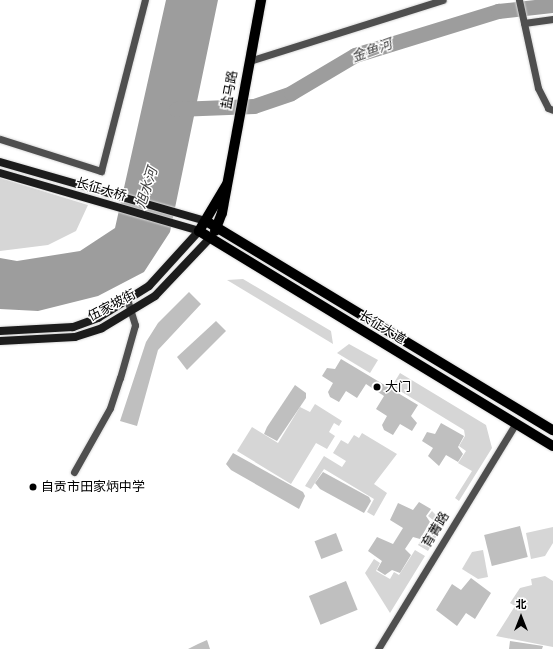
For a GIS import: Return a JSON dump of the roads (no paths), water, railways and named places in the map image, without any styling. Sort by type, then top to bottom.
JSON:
[{"type":"main road","name":"盐马路","points":[[218,226],[261,0]]},
{"type":"main road","points":[[199,231],[227,184]]},
{"type":"main road","name":"长征大道","points":[[206,221],[218,226],[553,430]]},
{"type":"main road","points":[[210,238],[218,226]]},
{"type":"main road","name":"长征大道","points":[[199,231],[553,446]]},
{"type":"street","points":[[0,139],[101,171],[122,83],[145,0]]},
{"type":"street","points":[[249,61],[443,0]]},
{"type":"street","points":[[519,0],[538,88],[548,108],[553,110]]},
{"type":"street","points":[[524,23],[553,19]]},
{"type":"street","name":"长征大桥","points":[[0,162],[206,221]]},
{"type":"street","name":"长征大桥","points":[[0,173],[199,231]]},
{"type":"street","name":"伍家坡街","points":[[0,331],[73,327],[128,302],[149,286],[199,231]]},
{"type":"street","name":"伍家坡街","points":[[0,341],[75,336],[132,312],[155,296],[210,238]]},
{"type":"street","points":[[74,472],[110,408],[135,325],[128,302]]},
{"type":"street","name":"育菁路","points":[[378,649],[516,423]]},
{"type":"water","name":"旭水河","points":[[166,0],[218,0],[170,232],[144,272],[98,296],[38,311],[0,309],[0,258],[17,261],[80,251],[115,228]]},
{"type":"waterway","name":"金鱼河","points":[[176,109],[254,106],[291,93],[355,55],[498,11],[553,5]]},
{"type":"place","name":"大门","points":[[377,387]]},
{"type":"place","name":"自贡市田家炳中学","points":[[33,487]]}]
